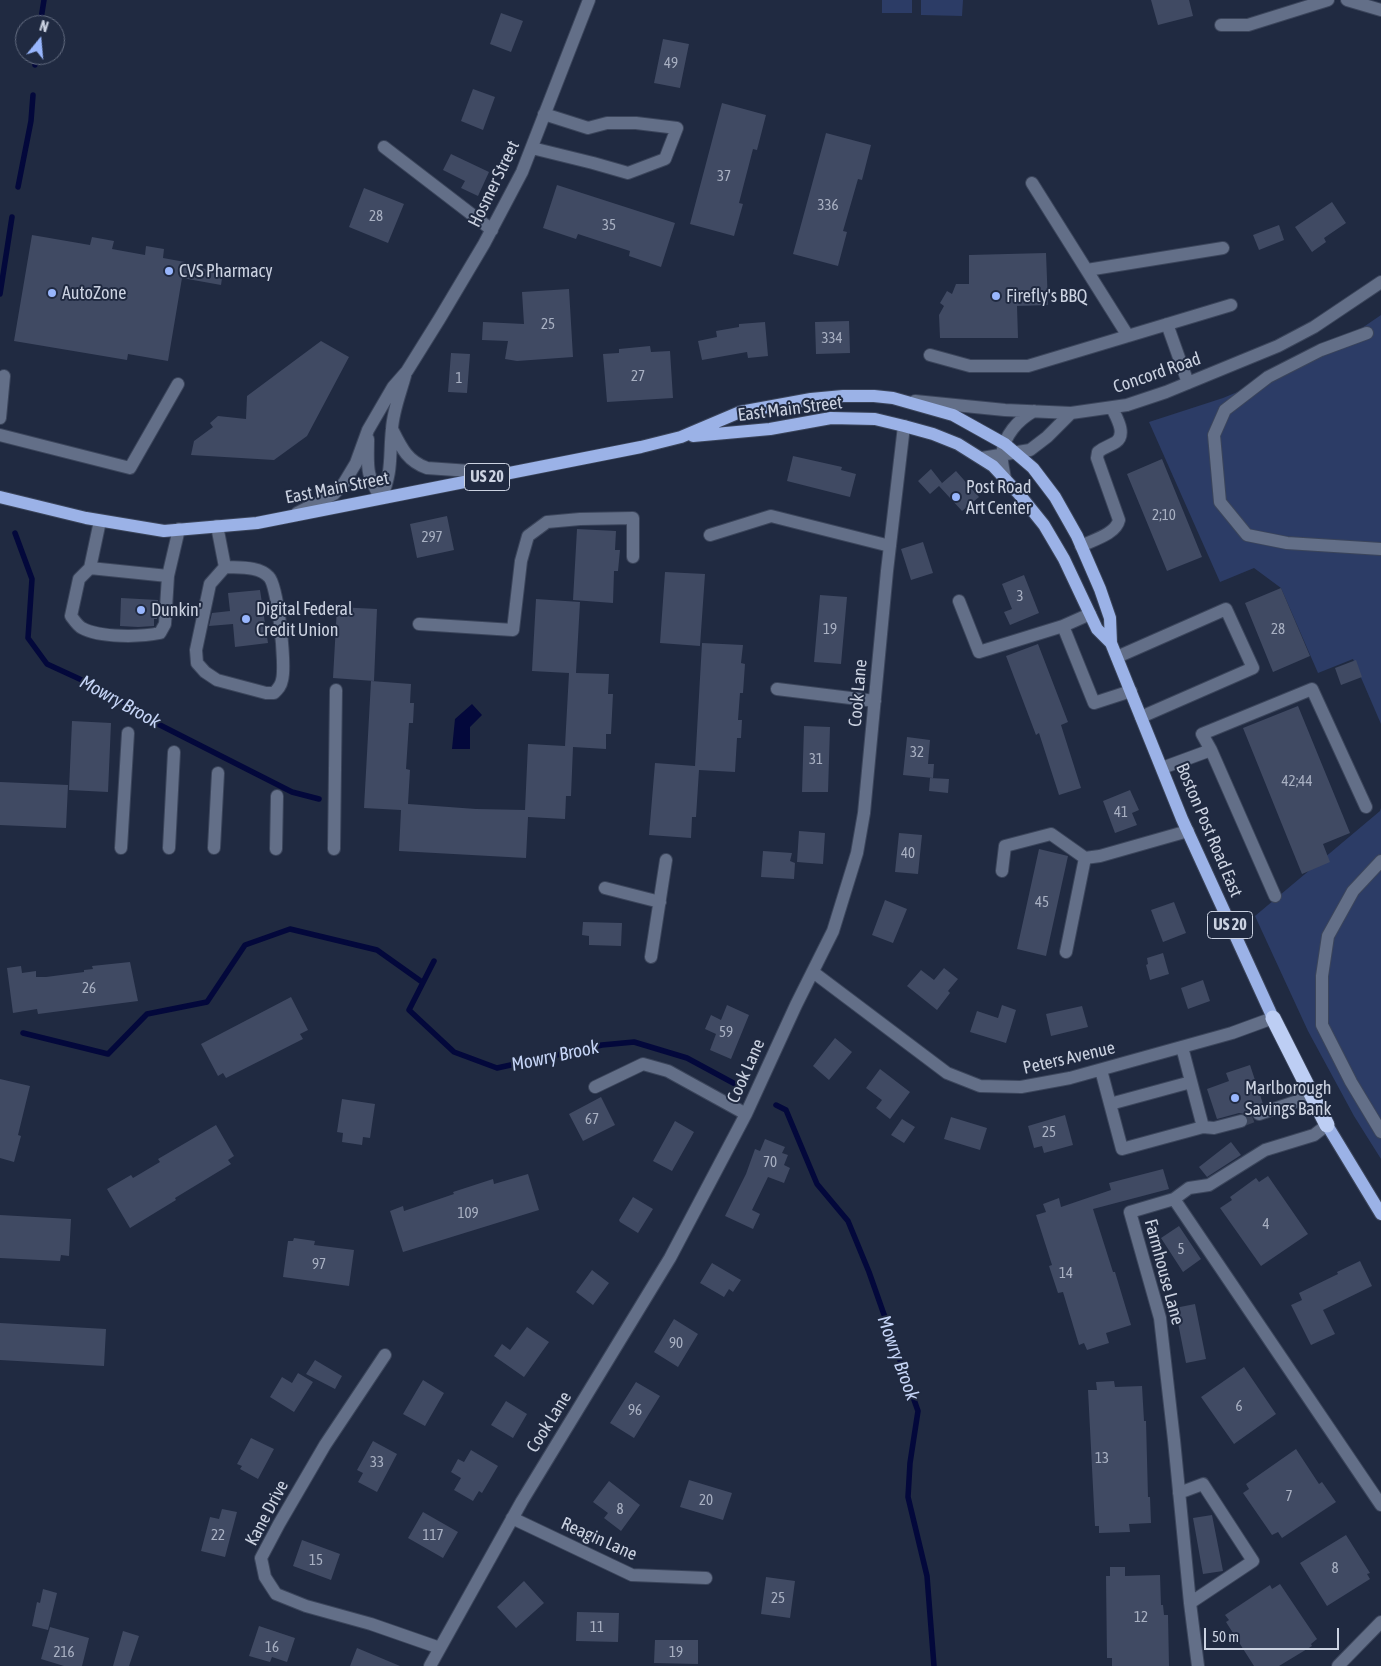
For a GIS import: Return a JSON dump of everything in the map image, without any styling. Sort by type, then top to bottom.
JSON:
[{"type":"highway","name":"Boston Post Road East","points":[[1273,1018],[1327,1125]]},
{"type":"main road","name":"East Main Street","points":[[680,437],[740,412],[811,398],[874,396],[893,398]]},
{"type":"main road","name":"Boston Post Road East","points":[[893,398],[953,415],[1003,450],[1016,453],[1033,468],[1055,496],[1081,546],[1100,589],[1110,618],[1111,643],[1188,831],[1273,1018]]},
{"type":"main road","name":"East Main Street","points":[[0,497],[100,520],[164,531],[180,530],[257,523],[322,511],[680,437],[751,431],[831,418],[875,420],[904,426]]},
{"type":"main road","name":"Boston Post Road East","points":[[904,426],[958,444],[994,466],[1044,525],[1064,559],[1097,629],[1111,643]]},
{"type":"main road","name":"Boston Post Road East","points":[[1327,1125],[1381,1214]]},
{"type":"street","name":"Hosmer Street","points":[[293,515],[334,494],[344,484],[356,463],[368,430],[394,387],[407,371],[492,230],[532,148],[589,0]]},
{"type":"street","points":[[1222,26],[1248,26],[1328,0]]},
{"type":"street","points":[[1347,0],[1381,10]]},
{"type":"street","points":[[532,148],[628,173],[665,159],[677,128],[636,123],[607,123],[588,128],[544,114]]},
{"type":"street","points":[[384,147],[492,230]]},
{"type":"street","points":[[1032,183],[1128,336]]},
{"type":"street","points":[[1087,270],[1224,248]]},
{"type":"street","name":"Concord Road","points":[[893,398],[998,409],[1071,413],[1112,408],[1188,383],[1278,346],[1314,327],[1381,282]]},
{"type":"street","points":[[930,355],[970,366],[1028,366],[1231,304]]},
{"type":"street","points":[[1167,324],[1188,383]]},
{"type":"street","points":[[1367,333],[1322,350],[1268,377],[1225,410],[1214,435],[1220,502],[1247,536],[1287,543],[1381,549]]},
{"type":"street","name":"Hosmer Street","points":[[382,498],[390,477],[394,409],[407,371]]},
{"type":"street","points":[[0,418],[4,376]]},
{"type":"street","points":[[0,434],[130,468],[178,384]]},
{"type":"street","points":[[1081,546],[1112,531],[1118,526],[1119,520],[1096,458],[1098,452],[1120,437],[1121,429],[1112,408]]},
{"type":"street","points":[[1005,479],[1003,450],[1010,432],[1021,419],[1034,411]]},
{"type":"street","points":[[1016,453],[1030,450],[1047,437],[1071,413]]},
{"type":"street","name":"Cook Lane","points":[[430,1666],[512,1518],[670,1258],[746,1114],[796,1005],[833,931],[857,853],[864,813],[890,546],[904,426]]},
{"type":"street","points":[[392,429],[408,456],[416,464],[427,468],[507,473]]},
{"type":"street","points":[[368,430],[368,471],[372,484],[382,498]]},
{"type":"street","points":[[982,458],[1003,450]]},
{"type":"street","points":[[710,535],[771,516],[890,546]]},
{"type":"street","points":[[419,624],[513,630],[521,562],[528,536],[548,522],[632,518],[632,557]]},
{"type":"street","points":[[100,520],[90,568],[79,579],[71,616],[81,628],[103,634],[148,636],[160,633],[165,624],[168,576],[180,530]]},
{"type":"street","points":[[217,526],[225,567]]},
{"type":"street","points":[[225,567],[261,570],[272,581],[282,642],[283,678],[280,686],[274,693],[266,693],[217,680],[204,672],[197,663],[196,650],[210,584],[225,567]]},
{"type":"street","points":[[90,568],[168,576]]},
{"type":"street","points":[[959,601],[979,652],[1063,626],[1090,614]]},
{"type":"street","points":[[1117,657],[1226,608],[1253,668],[1141,718]]},
{"type":"street","points":[[1063,626],[1094,703],[1131,691]]},
{"type":"street","points":[[777,689],[875,700]]},
{"type":"street","points":[[1275,896],[1211,750],[1202,734],[1312,689],[1366,807]]},
{"type":"street","points":[[334,849],[336,690]]},
{"type":"street","points":[[120,848],[128,733]]},
{"type":"street","points":[[1162,768],[1211,750]]},
{"type":"street","points":[[168,848],[174,752]]},
{"type":"street","points":[[214,848],[218,773]]},
{"type":"street","points":[[276,849],[277,796]]},
{"type":"street","points":[[1002,871],[1005,846],[1051,834],[1085,858],[1100,856],[1188,831]]},
{"type":"street","points":[[1066,952],[1085,858]]},
{"type":"street","points":[[651,957],[666,860]]},
{"type":"street","points":[[1381,861],[1353,891],[1328,936],[1322,976],[1322,1025],[1351,1082],[1381,1132]]},
{"type":"street","points":[[605,888],[660,902]]},
{"type":"street","name":"Peters Avenue","points":[[813,972],[947,1072],[980,1086],[1021,1087],[1070,1078],[1232,1033],[1273,1018]]},
{"type":"street","points":[[1182,1047],[1203,1127]]},
{"type":"street","points":[[595,1087],[643,1064],[668,1071],[746,1114]]},
{"type":"street","points":[[1101,1070],[1122,1148],[1203,1127],[1214,1128],[1241,1121]]},
{"type":"street","points":[[1110,1104],[1191,1082]]},
{"type":"street","points":[[1259,1114],[1298,1102],[1310,1093]]},
{"type":"street","points":[[1174,1199],[1190,1188],[1209,1185],[1265,1150],[1314,1135],[1327,1125]]},
{"type":"street","name":"Farmhouse Lane","points":[[1198,1666],[1160,1318],[1130,1212],[1174,1199],[1381,1505]]},
{"type":"street","name":"Kane Drive","points":[[385,1355],[324,1445],[279,1524],[262,1558],[264,1577],[276,1594],[306,1606],[371,1624],[440,1648]]},
{"type":"street","points":[[1179,1493],[1203,1484],[1253,1560],[1190,1603]]},
{"type":"street","name":"Reagin Lane","points":[[512,1518],[632,1575],[706,1578]]},
{"type":"street","points":[[1338,1666],[1381,1622]]},
{"type":"shaded area","points":[[882,0],[912,0],[912,13],[882,13]]},
{"type":"shaded area","points":[[921,0],[963,0],[962,16],[921,15]]},
{"type":"shaded area","points":[[1381,315],[1381,724],[1353,659],[1318,673],[1281,588],[1254,568],[1220,582],[1149,422],[1223,398],[1259,383],[1362,328]]},
{"type":"shaded area","points":[[472,704],[482,715],[470,727],[470,749],[452,749],[455,719]]},
{"type":"shaded area","points":[[1381,808],[1381,1159],[1354,1116],[1308,1031],[1255,916],[1380,811]]},
{"type":"building","points":[[1151,0],[1189,0],[1193,16],[1158,25]]},
{"type":"building","points":[[501,13],[523,21],[511,52],[490,44]]},
{"type":"building","points":[[663,39],[689,44],[680,88],[654,83]]},
{"type":"building","points":[[473,89],[495,97],[483,130],[461,121]]},
{"type":"building","points":[[722,103],[766,115],[757,150],[753,149],[739,203],[743,204],[734,236],[690,224]]},
{"type":"building","points":[[826,133],[871,145],[862,180],[858,179],[843,231],[847,232],[838,266],[793,254]]},
{"type":"building","points":[[451,154],[489,172],[478,196],[461,188],[465,181],[443,170]]},
{"type":"building","points":[[557,185],[675,223],[661,267],[629,256],[630,251],[578,234],[576,239],[543,228]]},
{"type":"building","points":[[364,188],[404,204],[388,243],[349,227]]},
{"type":"building","points":[[1332,202],[1346,223],[1324,238],[1326,242],[1312,252],[1295,227]]},
{"type":"building","points":[[1279,225],[1284,240],[1259,250],[1253,235]]},
{"type":"building","points":[[32,235],[90,245],[92,237],[114,241],[112,249],[145,255],[146,246],[164,249],[163,258],[185,262],[184,265],[223,272],[221,285],[182,278],[168,361],[128,354],[127,360],[14,341]]},
{"type":"building","name":"Firefly's BBQ","points":[[1046,253],[1048,305],[1017,306],[1018,338],[940,338],[939,315],[944,306],[940,303],[947,291],[952,294],[956,284],[969,284],[969,255]]},
{"type":"building","points":[[569,289],[573,357],[517,361],[505,359],[508,341],[482,340],[483,322],[524,324],[522,292]]},
{"type":"building","points":[[849,321],[850,353],[816,354],[815,322]]},
{"type":"building","points":[[765,322],[768,356],[748,358],[747,352],[702,360],[698,341],[717,337],[716,331],[739,327],[739,324]]},
{"type":"building","points":[[321,341],[349,357],[307,436],[274,460],[191,455],[194,441],[213,427],[210,423],[218,416],[246,419],[247,396]]},
{"type":"building","points":[[650,346],[651,352],[670,351],[673,398],[607,402],[603,354],[619,353],[619,349]]},
{"type":"building","points":[[451,353],[470,354],[467,393],[448,392]]},
{"type":"building","points":[[793,456],[842,467],[841,470],[856,474],[850,497],[787,481]]},
{"type":"building","points":[[1162,459],[1202,557],[1167,571],[1127,474]]},
{"type":"building","points":[[931,469],[941,484],[956,471],[979,497],[962,511],[939,486],[930,494],[918,481]]},
{"type":"building","points":[[447,516],[454,550],[417,558],[410,524]]},
{"type":"building","points":[[577,529],[616,531],[615,550],[620,550],[618,571],[614,571],[613,603],[573,600]]},
{"type":"building","points":[[923,542],[933,573],[911,580],[901,549]]},
{"type":"building","points":[[665,572],[705,574],[700,646],[660,643]]},
{"type":"building","points":[[1024,575],[1039,613],[1010,625],[1004,612],[1012,609],[1002,584]]},
{"type":"building","points":[[1281,588],[1310,656],[1273,672],[1245,603]]},
{"type":"building","name":"Digital Federal Credit Union","points":[[260,590],[268,643],[235,647],[233,624],[209,626],[212,613],[230,611],[228,593]]},
{"type":"building","points":[[820,595],[847,597],[841,664],[814,662]]},
{"type":"building","name":"Dunkin'","points":[[121,598],[158,600],[157,619],[154,619],[154,626],[120,626]]},
{"type":"building","points":[[536,599],[580,602],[576,673],[609,674],[608,694],[613,694],[611,734],[606,734],[606,749],[573,747],[571,796],[566,796],[565,819],[528,817],[526,858],[399,851],[401,810],[364,808],[371,681],[411,684],[410,703],[414,703],[413,723],[409,723],[406,769],[410,770],[408,804],[476,809],[525,810],[528,744],[565,746],[569,673],[532,671]]},
{"type":"building","points":[[337,607],[377,609],[374,681],[333,678]]},
{"type":"building","points":[[702,643],[743,645],[741,663],[745,664],[743,693],[740,693],[738,720],[742,720],[741,738],[737,738],[735,772],[699,770],[696,817],[692,817],[691,838],[649,835],[655,763],[695,766]]},
{"type":"building","points":[[1038,644],[1068,722],[1061,725],[1081,788],[1059,795],[1039,733],[1036,735],[1006,656]]},
{"type":"building","points":[[1356,660],[1362,677],[1341,685],[1335,668]]},
{"type":"building","points":[[1298,706],[1350,833],[1323,844],[1330,862],[1302,874],[1243,728]]},
{"type":"building","points":[[72,721],[111,723],[108,792],[69,790]]},
{"type":"building","points":[[804,726],[830,727],[828,792],[802,792]]},
{"type":"building","points":[[907,737],[930,740],[928,764],[934,764],[933,778],[903,775]]},
{"type":"building","points":[[930,778],[949,779],[948,793],[929,791]]},
{"type":"building","points":[[0,782],[68,785],[66,828],[0,825]]},
{"type":"building","points":[[1130,790],[1139,810],[1132,813],[1137,825],[1115,833],[1103,801]]},
{"type":"building","points":[[799,831],[825,833],[823,864],[797,862]]},
{"type":"building","points":[[899,833],[922,835],[918,874],[895,872]]},
{"type":"building","points":[[1039,849],[1068,856],[1046,956],[1017,949]]},
{"type":"building","points":[[763,851],[792,853],[790,861],[795,863],[794,879],[761,877]]},
{"type":"building","points":[[885,900],[907,909],[893,943],[872,935]]},
{"type":"building","points":[[1174,902],[1186,933],[1163,942],[1151,910]]},
{"type":"building","points":[[583,922],[622,923],[621,946],[589,945],[589,936],[582,935]]},
{"type":"building","points":[[1163,953],[1169,974],[1150,980],[1146,965],[1148,964],[1147,958]]},
{"type":"building","points":[[130,962],[138,1001],[38,1014],[37,1009],[13,1013],[7,968],[21,966],[22,973],[36,971],[36,977],[46,977],[84,972],[84,970],[93,969],[92,966]]},
{"type":"building","points":[[944,968],[958,979],[948,991],[950,993],[937,1010],[907,986],[921,970],[934,980]]},
{"type":"building","points":[[1203,980],[1210,1001],[1188,1009],[1181,988]]},
{"type":"building","points":[[291,997],[308,1030],[300,1034],[303,1039],[226,1078],[223,1073],[218,1076],[201,1044]]},
{"type":"building","points":[[727,1005],[749,1015],[731,1059],[710,1050],[716,1034],[705,1029],[711,1015],[721,1020]]},
{"type":"building","points":[[1002,1005],[1016,1010],[1006,1043],[970,1032],[977,1011],[998,1018]]},
{"type":"building","points":[[1082,1006],[1088,1027],[1051,1036],[1046,1014]]},
{"type":"building","points":[[835,1038],[852,1052],[829,1080],[813,1066]]},
{"type":"building","name":"Marlborough Savings Bank","points":[[1250,1065],[1263,1104],[1256,1106],[1251,1112],[1245,1114],[1239,1113],[1217,1119],[1207,1089],[1229,1081],[1226,1073]]},
{"type":"building","points":[[880,1069],[910,1092],[890,1119],[876,1108],[882,1100],[866,1088]]},
{"type":"building","points":[[0,1079],[30,1086],[18,1135],[21,1136],[14,1162],[0,1158]]},
{"type":"building","points":[[601,1097],[615,1125],[583,1141],[569,1114]]},
{"type":"building","points":[[342,1099],[375,1104],[370,1138],[363,1137],[362,1145],[342,1142],[343,1133],[337,1132]]},
{"type":"building","points":[[1065,1115],[1073,1145],[1044,1153],[1042,1146],[1034,1148],[1028,1126]]},
{"type":"building","points":[[951,1117],[987,1128],[980,1150],[944,1139]]},
{"type":"building","points":[[902,1119],[915,1127],[904,1143],[891,1135]]},
{"type":"building","points":[[675,1121],[694,1132],[672,1171],[653,1161]]},
{"type":"building","points":[[216,1125],[234,1156],[228,1160],[231,1164],[130,1228],[107,1189],[131,1175],[133,1178],[160,1162],[158,1159]]},
{"type":"building","points":[[765,1139],[785,1147],[782,1153],[788,1155],[784,1165],[790,1168],[784,1183],[768,1177],[752,1210],[760,1214],[753,1229],[725,1216],[746,1174],[755,1149],[760,1151]]},
{"type":"building","points":[[1231,1142],[1241,1155],[1207,1177],[1199,1167]]},
{"type":"building","points":[[1163,1169],[1169,1189],[1093,1209],[1131,1325],[1106,1333],[1109,1343],[1087,1350],[1084,1343],[1079,1345],[1063,1292],[1058,1293],[1049,1266],[1052,1265],[1036,1215],[1046,1212],[1043,1204],[1059,1198],[1061,1207],[1111,1190],[1109,1183]]},
{"type":"building","points":[[528,1174],[539,1210],[403,1252],[390,1211],[403,1206],[404,1211],[493,1179],[494,1184]]},
{"type":"building","points":[[1268,1176],[1308,1234],[1261,1266],[1220,1208],[1232,1200],[1230,1197],[1256,1178],[1259,1182]]},
{"type":"building","points":[[633,1197],[653,1209],[638,1233],[619,1220]]},
{"type":"building","points":[[0,1215],[71,1219],[69,1256],[61,1255],[60,1261],[0,1258]]},
{"type":"building","points":[[1179,1226],[1201,1259],[1183,1272],[1161,1238]]},
{"type":"building","points":[[294,1238],[315,1241],[314,1245],[354,1250],[349,1286],[283,1277],[288,1241],[293,1241]]},
{"type":"building","points":[[1360,1261],[1372,1286],[1323,1310],[1335,1334],[1311,1345],[1291,1305],[1302,1300],[1299,1293]]},
{"type":"building","points":[[712,1263],[741,1280],[733,1292],[729,1289],[724,1297],[700,1283]]},
{"type":"building","points":[[592,1270],[609,1283],[593,1305],[576,1292]]},
{"type":"building","points":[[1195,1304],[1206,1359],[1186,1363],[1175,1308]]},
{"type":"building","points":[[674,1319],[698,1334],[678,1367],[654,1352]]},
{"type":"building","points":[[0,1323],[106,1329],[104,1366],[0,1360]]},
{"type":"building","points":[[527,1327],[549,1342],[524,1377],[494,1356],[502,1344],[510,1350]]},
{"type":"building","points":[[315,1360],[342,1376],[335,1389],[306,1374]]},
{"type":"building","points":[[1244,1367],[1276,1414],[1234,1444],[1201,1397]]},
{"type":"building","points":[[298,1373],[313,1382],[294,1412],[270,1397],[282,1377],[292,1383]]},
{"type":"building","points":[[423,1380],[444,1393],[425,1426],[403,1414]]},
{"type":"building","points":[[1114,1381],[1115,1387],[1142,1386],[1144,1421],[1146,1421],[1148,1497],[1150,1497],[1151,1523],[1129,1524],[1130,1532],[1099,1533],[1099,1526],[1095,1526],[1088,1390],[1097,1390],[1096,1382]]},
{"type":"building","points":[[636,1382],[660,1396],[634,1438],[610,1423]]},
{"type":"building","points":[[506,1401],[527,1414],[513,1438],[491,1425]]},
{"type":"building","points":[[251,1438],[274,1449],[258,1479],[240,1469],[242,1466],[237,1464]]},
{"type":"building","points":[[373,1441],[397,1454],[377,1492],[358,1482],[363,1473],[357,1470]]},
{"type":"building","points":[[1296,1449],[1319,1484],[1322,1482],[1336,1502],[1282,1538],[1278,1532],[1272,1535],[1243,1493],[1249,1489],[1246,1484]]},
{"type":"building","points":[[471,1450],[498,1466],[482,1493],[479,1491],[473,1501],[454,1490],[461,1478],[451,1472],[458,1459],[464,1462]]},
{"type":"building","points":[[689,1480],[732,1493],[723,1520],[680,1507]]},
{"type":"building","points":[[609,1481],[640,1505],[621,1531],[604,1518],[608,1513],[593,1502]]},
{"type":"building","points":[[222,1509],[237,1512],[225,1557],[201,1551],[210,1517],[219,1519]]},
{"type":"building","points":[[423,1512],[458,1532],[443,1558],[408,1538]]},
{"type":"building","points":[[1212,1515],[1223,1571],[1203,1574],[1193,1518]]},
{"type":"building","points":[[1346,1535],[1370,1573],[1367,1574],[1370,1579],[1327,1606],[1300,1563]]},
{"type":"building","points":[[302,1540],[340,1554],[331,1580],[293,1566]]},
{"type":"building","points":[[1110,1567],[1125,1567],[1125,1576],[1160,1575],[1161,1605],[1163,1605],[1164,1615],[1168,1615],[1169,1666],[1112,1666],[1112,1658],[1107,1658],[1106,1576],[1110,1576]]},
{"type":"building","points":[[766,1577],[795,1581],[790,1618],[761,1614]]},
{"type":"building","points":[[524,1581],[544,1603],[516,1628],[497,1607]]},
{"type":"building","points":[[1280,1584],[1317,1639],[1311,1644],[1312,1646],[1279,1666],[1254,1666],[1226,1622],[1229,1620],[1225,1615],[1270,1585],[1272,1589]]},
{"type":"building","points":[[43,1589],[57,1593],[48,1630],[32,1626],[37,1602],[40,1603]]},
{"type":"building","points":[[577,1612],[619,1613],[618,1642],[576,1641]]},
{"type":"building","points":[[259,1626],[295,1638],[287,1662],[272,1657],[270,1662],[249,1656]]},
{"type":"building","points":[[50,1627],[89,1638],[82,1666],[64,1666],[41,1659]]},
{"type":"building","points":[[123,1631],[139,1636],[129,1666],[113,1666]]},
{"type":"building","points":[[655,1640],[698,1640],[698,1664],[654,1663]]},
{"type":"building","points":[[357,1648],[400,1666],[350,1666]]},
{"type":"waterway","name":"Mowry Brook","points":[[42,15],[44,0]]},
{"type":"waterway","name":"Mowry Brook","points":[[18,187],[31,121],[33,95]]},
{"type":"waterway","name":"Mowry Brook","points":[[0,294],[12,217]]},
{"type":"waterway","name":"Mowry Brook","points":[[15,533],[32,579],[28,638],[47,664],[110,693],[156,723],[292,792],[319,799]]},
{"type":"waterway","points":[[23,1033],[108,1054],[147,1014],[207,1002],[245,945],[290,929],[377,950],[422,982]]},
{"type":"waterway","name":"Mowry Brook","points":[[434,961],[409,1010],[454,1052],[497,1068],[602,1045],[634,1042],[687,1058],[737,1085]]},
{"type":"waterway","name":"Mowry Brook","points":[[776,1105],[786,1110],[817,1184],[848,1221],[869,1272],[918,1411],[910,1463],[908,1497],[927,1576],[934,1666]]},
{"type":"tunnel","points":[[1241,1121],[1259,1114]]},
{"type":"place","name":"CVS Pharmacy","points":[[169,271]]},
{"type":"place","name":"AutoZone","points":[[52,293]]},
{"type":"place","name":"Firefly's BBQ","points":[[996,296]]},
{"type":"place","name":"Post Road Art Center","points":[[956,497]]},
{"type":"place","name":"Dunkin'","points":[[141,610]]},
{"type":"place","name":"Digital Federal Credit Union","points":[[246,619]]},
{"type":"place","name":"Marlborough Savings Bank","points":[[1235,1098]]}]
